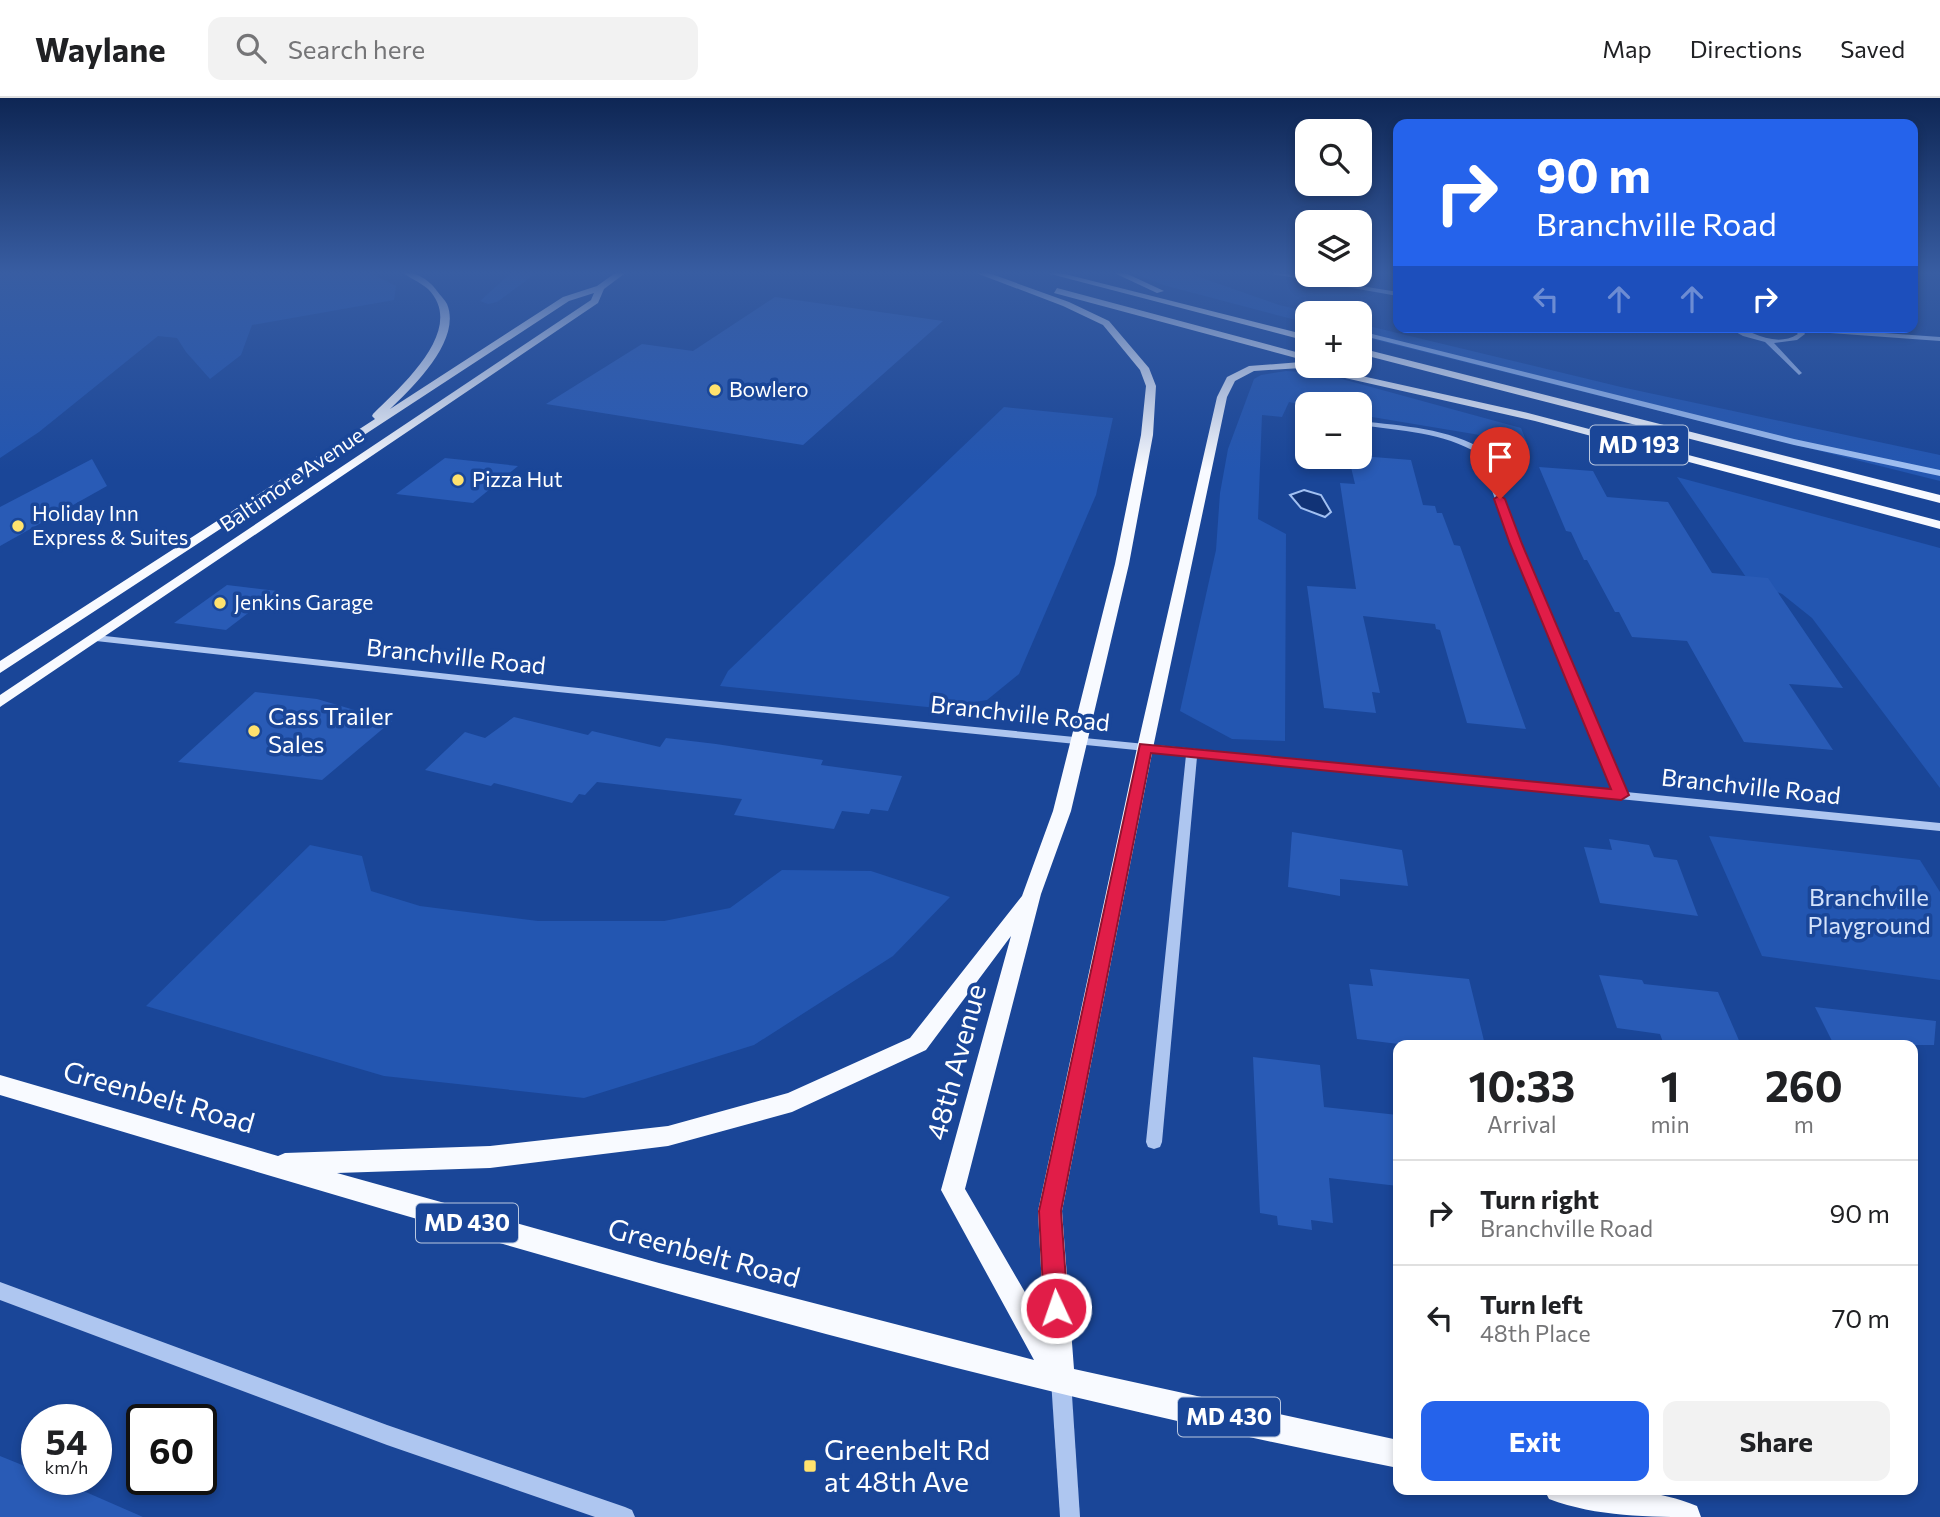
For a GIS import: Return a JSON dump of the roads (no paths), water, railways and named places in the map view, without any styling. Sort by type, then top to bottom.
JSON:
[{"type":"main road","points":[[358,437],[423,370],[442,337]]},
{"type":"main road","name":"Baltimore Avenue","points":[[0,668],[508,337]]},
{"type":"main road","name":"Baltimore Avenue","points":[[0,702],[543,337]]},
{"type":"main road","name":"48th Avenue","points":[[1061,1380],[953,1190],[1032,894],[1062,811],[1122,564],[1147,435],[1151,386],[1144,370],[1119,337]]},
{"type":"main road","points":[[1228,337],[1295,355]]},
{"type":"main road","name":"MD 193","points":[[1372,354],[1940,499]]},
{"type":"main road","name":"48th Avenue","points":[[1061,1380],[1050,1211],[1145,748],[1219,411],[1231,379],[1252,368],[1301,365],[1535,418]]},
{"type":"main road","name":"MD 193","points":[[1372,375],[1940,525]]},
{"type":"main road","points":[[270,1164],[490,1157],[668,1136],[792,1102],[918,1044],[1032,894]]},
{"type":"main road","name":"Greenbelt Road","points":[[0,1085],[397,1203],[701,1288],[1061,1380],[1393,1453]]},
{"type":"main road","points":[[1586,1495],[1686,1517]]},
{"type":"street","points":[[1758,337],[1798,337]]},
{"type":"street","points":[[1907,337],[1940,340]]},
{"type":"street","points":[[1766,339],[1799,373]]},
{"type":"street","points":[[1372,425],[1448,437],[1473,446],[1483,453],[1516,544],[1621,795]]},
{"type":"street","name":"Branchville Road","points":[[96,638],[558,689],[1940,827]]},
{"type":"street","points":[[1154,1142],[1192,752]]},
{"type":"street","points":[[0,1291],[387,1435],[625,1517]]},
{"type":"street","name":"48th Avenue","points":[[1061,1380],[1070,1517]]},
{"type":"waterway","points":[[1377,337],[1794,442],[1940,473]]},
{"type":"place","name":"Bowlero","points":[[715,390]]},
{"type":"place","name":"Pizza Hut","points":[[458,480]]},
{"type":"place","name":"Holiday Inn Express & Suites","points":[[18,526]]},
{"type":"place","name":"Jenkins Garage","points":[[220,603]]},
{"type":"place","name":"Cass Trailer Sales","points":[[254,731]]},
{"type":"place","name":"Greenbelt Rd at 48th Ave","points":[[810,1466]]},
{"type":"park label","name":"Branchville Playground","points":[[1869,912]]}]
